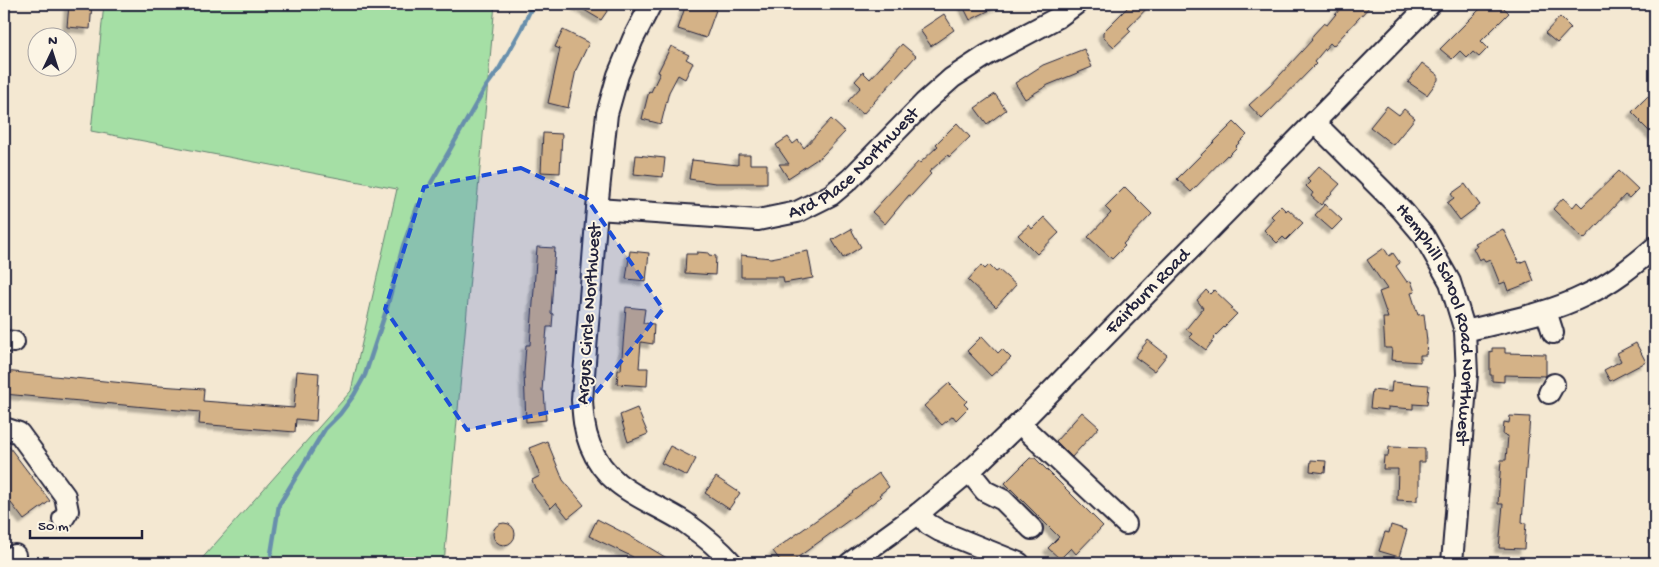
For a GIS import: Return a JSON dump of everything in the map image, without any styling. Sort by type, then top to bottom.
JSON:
[{"type":"street","name":"Argus Circle Northwest","points":[[651,4],[633,39],[618,75],[608,114],[597,209],[582,400],[584,426],[590,446],[605,470],[623,488],[685,523],[719,549],[732,563]]},
{"type":"street","name":"Ard Place Northwest","points":[[597,209],[758,220],[797,212],[831,195],[850,179],[924,103],[952,78],[987,55],[1057,18],[1076,4]]},
{"type":"street","name":"Fairburn Road","points":[[850,563],[919,513],[1020,424],[1430,4]]},
{"type":"street","name":"Hemphill School Road Northwest","points":[[1314,122],[1402,210],[1424,236],[1450,282],[1465,331],[1467,374],[1452,563]]},
{"type":"street","points":[[1465,331],[1546,311],[1587,295],[1615,279],[1655,247]]},
{"type":"street","points":[[1546,311],[1553,333]]},
{"type":"street","points":[[1020,424],[1126,524]]},
{"type":"street","points":[[4,428],[18,434],[65,496],[68,511],[63,520]]},
{"type":"street","points":[[968,471],[985,491],[1003,500],[1032,529]]},
{"type":"street","points":[[919,513],[928,524],[940,530],[1019,563]]},
{"type":"highlighted area","points":[[521,168],[587,199],[663,309],[587,404],[467,430],[385,309],[424,187]]},
{"type":"green space","points":[[104,4],[495,4],[444,563],[198,563],[351,391],[397,189],[91,131]]},
{"type":"building","points":[[69,4],[92,4],[90,29],[67,27]]},
{"type":"building","points":[[574,4],[612,4],[601,20]]},
{"type":"building","points":[[686,4],[696,4],[716,10],[706,38],[678,29]]},
{"type":"building","points":[[962,4],[1002,4],[970,20]]},
{"type":"building","points":[[1131,4],[1151,4],[1128,28],[1131,31],[1114,47],[1103,37],[1103,32]]},
{"type":"building","points":[[1344,4],[1372,4],[1333,46],[1330,43],[1314,62],[1316,64],[1262,119],[1249,105],[1270,86],[1312,40],[1313,35],[1324,23],[1327,25]]},
{"type":"building","points":[[1485,4],[1500,4],[1509,13],[1481,41],[1488,48],[1479,57],[1473,52],[1467,58],[1460,51],[1452,59],[1440,49]]},
{"type":"building","points":[[944,14],[954,30],[931,46],[920,30]]},
{"type":"building","points":[[1560,17],[1571,28],[1557,43],[1545,33]]},
{"type":"building","points":[[563,30],[589,43],[576,70],[568,108],[548,103],[560,49],[555,47]]},
{"type":"building","points":[[902,44],[916,56],[863,114],[848,101],[861,87],[855,81],[863,72],[870,79]]},
{"type":"building","points":[[671,46],[689,55],[686,59],[693,63],[685,79],[678,75],[669,92],[661,124],[642,119],[649,91],[651,92],[660,73],[658,72]]},
{"type":"building","points":[[1084,49],[1092,67],[1048,85],[1025,99],[1015,83],[1043,65]]},
{"type":"building","points":[[1422,63],[1438,75],[1438,80],[1427,95],[1408,82]]},
{"type":"building","points":[[995,94],[1006,110],[987,124],[975,108]]},
{"type":"building","points":[[1648,96],[1655,103],[1655,137],[1632,112]]},
{"type":"building","points":[[1387,106],[1399,115],[1404,109],[1415,118],[1393,145],[1370,127]]},
{"type":"building","points":[[831,119],[845,132],[822,156],[788,178],[779,164],[789,164],[776,145],[788,137],[793,144],[798,140],[804,148]]},
{"type":"building","points":[[1234,122],[1247,135],[1191,192],[1177,179]]},
{"type":"building","points":[[957,123],[970,137],[949,157],[948,155],[929,172],[931,174],[911,196],[909,195],[885,224],[872,212],[918,162],[920,163],[938,146],[936,144]]},
{"type":"building","points":[[543,133],[562,134],[560,173],[541,172]]},
{"type":"building","points":[[636,155],[665,158],[663,177],[634,174]]},
{"type":"building","points":[[738,155],[750,155],[750,164],[767,164],[767,183],[715,183],[689,179],[692,160],[738,165]]},
{"type":"building","points":[[1319,166],[1340,184],[1321,205],[1311,196],[1313,193],[1306,186],[1310,182],[1307,179]]},
{"type":"building","points":[[1619,171],[1638,189],[1629,198],[1625,195],[1584,239],[1553,209],[1563,198],[1573,207],[1577,202],[1582,207]]},
{"type":"building","points":[[1465,184],[1480,205],[1460,220],[1447,203],[1454,198],[1451,194]]},
{"type":"building","points":[[1125,187],[1152,214],[1123,244],[1125,246],[1112,259],[1088,237],[1111,213],[1105,207]]},
{"type":"building","points":[[1325,204],[1342,220],[1332,230],[1315,215]]},
{"type":"building","points":[[1281,206],[1286,211],[1288,209],[1303,223],[1286,240],[1283,237],[1277,243],[1264,230],[1274,219],[1271,216]]},
{"type":"building","points":[[1044,217],[1059,233],[1037,254],[1018,235],[1029,225],[1032,229]]},
{"type":"building","points":[[851,229],[861,247],[843,258],[832,240]]},
{"type":"building","points":[[1503,229],[1519,263],[1526,260],[1534,281],[1508,291],[1505,282],[1500,284],[1490,259],[1485,261],[1483,258],[1479,260],[1473,248],[1477,246],[1475,243]]},
{"type":"building","points":[[537,247],[555,248],[551,313],[553,314],[552,327],[547,327],[542,391],[544,391],[546,420],[526,422],[524,373],[526,345],[530,345]]},
{"type":"building","points":[[1384,248],[1389,256],[1393,253],[1400,263],[1396,266],[1407,282],[1411,281],[1415,292],[1411,293],[1418,315],[1424,314],[1427,341],[1426,355],[1420,355],[1420,362],[1391,360],[1392,348],[1385,348],[1383,318],[1388,318],[1379,292],[1387,289],[1367,260]]},
{"type":"building","points":[[630,251],[649,253],[646,281],[626,279]]},
{"type":"building","points":[[808,251],[813,278],[784,283],[783,277],[741,277],[741,255],[771,258]]},
{"type":"building","points":[[697,252],[716,256],[715,275],[685,273],[686,254],[697,254]]},
{"type":"building","points":[[981,265],[985,269],[989,265],[996,272],[999,270],[1016,285],[996,307],[968,280]]},
{"type":"building","points":[[1206,290],[1210,294],[1214,290],[1237,314],[1214,337],[1206,350],[1189,337],[1192,334],[1186,329],[1203,308],[1197,300]]},
{"type":"building","points":[[626,307],[645,309],[643,323],[654,324],[653,344],[641,342],[639,368],[648,368],[647,386],[617,384],[618,370],[621,370]]},
{"type":"building","points":[[982,336],[998,353],[1002,349],[1011,358],[991,376],[967,351]]},
{"type":"building","points":[[1148,340],[1167,355],[1154,371],[1135,357]]},
{"type":"building","points":[[1636,343],[1646,362],[1610,381],[1604,370],[1621,361],[1617,353]]},
{"type":"building","points":[[1492,348],[1505,348],[1505,353],[1546,354],[1546,376],[1504,375],[1504,382],[1492,381],[1492,375],[1490,375],[1490,351],[1492,352]]},
{"type":"building","points":[[4,371],[204,389],[203,401],[294,408],[297,371],[319,373],[316,421],[296,419],[295,432],[199,424],[200,412],[4,394]]},
{"type":"building","points":[[1392,382],[1429,385],[1427,405],[1413,404],[1413,409],[1388,407],[1388,410],[1370,408],[1372,390],[1391,392]]},
{"type":"building","points":[[949,383],[967,401],[964,404],[968,408],[956,420],[953,416],[942,425],[924,406]]},
{"type":"building","points":[[637,408],[648,434],[628,442],[620,415]]},
{"type":"building","points":[[1082,412],[1099,427],[1072,457],[1056,441]]},
{"type":"building","points":[[1510,416],[1530,417],[1522,522],[1526,523],[1524,549],[1499,548],[1503,504],[1498,504],[1501,460],[1506,460],[1508,436],[1503,435],[1504,422],[1509,423]]},
{"type":"building","points":[[4,440],[50,501],[24,520],[11,503],[4,509]]},
{"type":"building","points":[[547,441],[563,480],[584,505],[568,518],[556,503],[551,508],[535,488],[532,480],[540,476],[529,448]]},
{"type":"building","points":[[670,446],[696,459],[687,476],[661,463]]},
{"type":"building","points":[[1389,447],[1425,448],[1425,462],[1419,462],[1419,496],[1417,496],[1417,501],[1397,500],[1398,469],[1383,469],[1384,456],[1388,456]]},
{"type":"building","points":[[1030,458],[1035,458],[1103,526],[1076,554],[1071,548],[1060,559],[1048,548],[1059,537],[1005,483]]},
{"type":"building","points":[[1311,460],[1326,461],[1325,473],[1310,471]]},
{"type":"building","points":[[879,473],[889,487],[879,495],[881,497],[790,563],[782,563],[773,551]]},
{"type":"building","points":[[716,477],[740,493],[729,509],[705,493]]},
{"type":"building","points":[[597,519],[675,563],[630,563],[633,557],[589,536]]},
{"type":"building","points":[[504,523],[512,526],[515,534],[512,542],[504,545],[496,542],[493,534],[496,526]]},
{"type":"building","points":[[1391,525],[1407,530],[1399,557],[1379,551],[1385,532],[1389,533]]},
{"type":"waterway","points":[[431,183],[485,88],[499,69],[533,4]]},
{"type":"waterway","points":[[271,554],[279,505],[325,429],[340,414],[354,395],[365,375],[386,311],[403,246],[418,205]]}]
